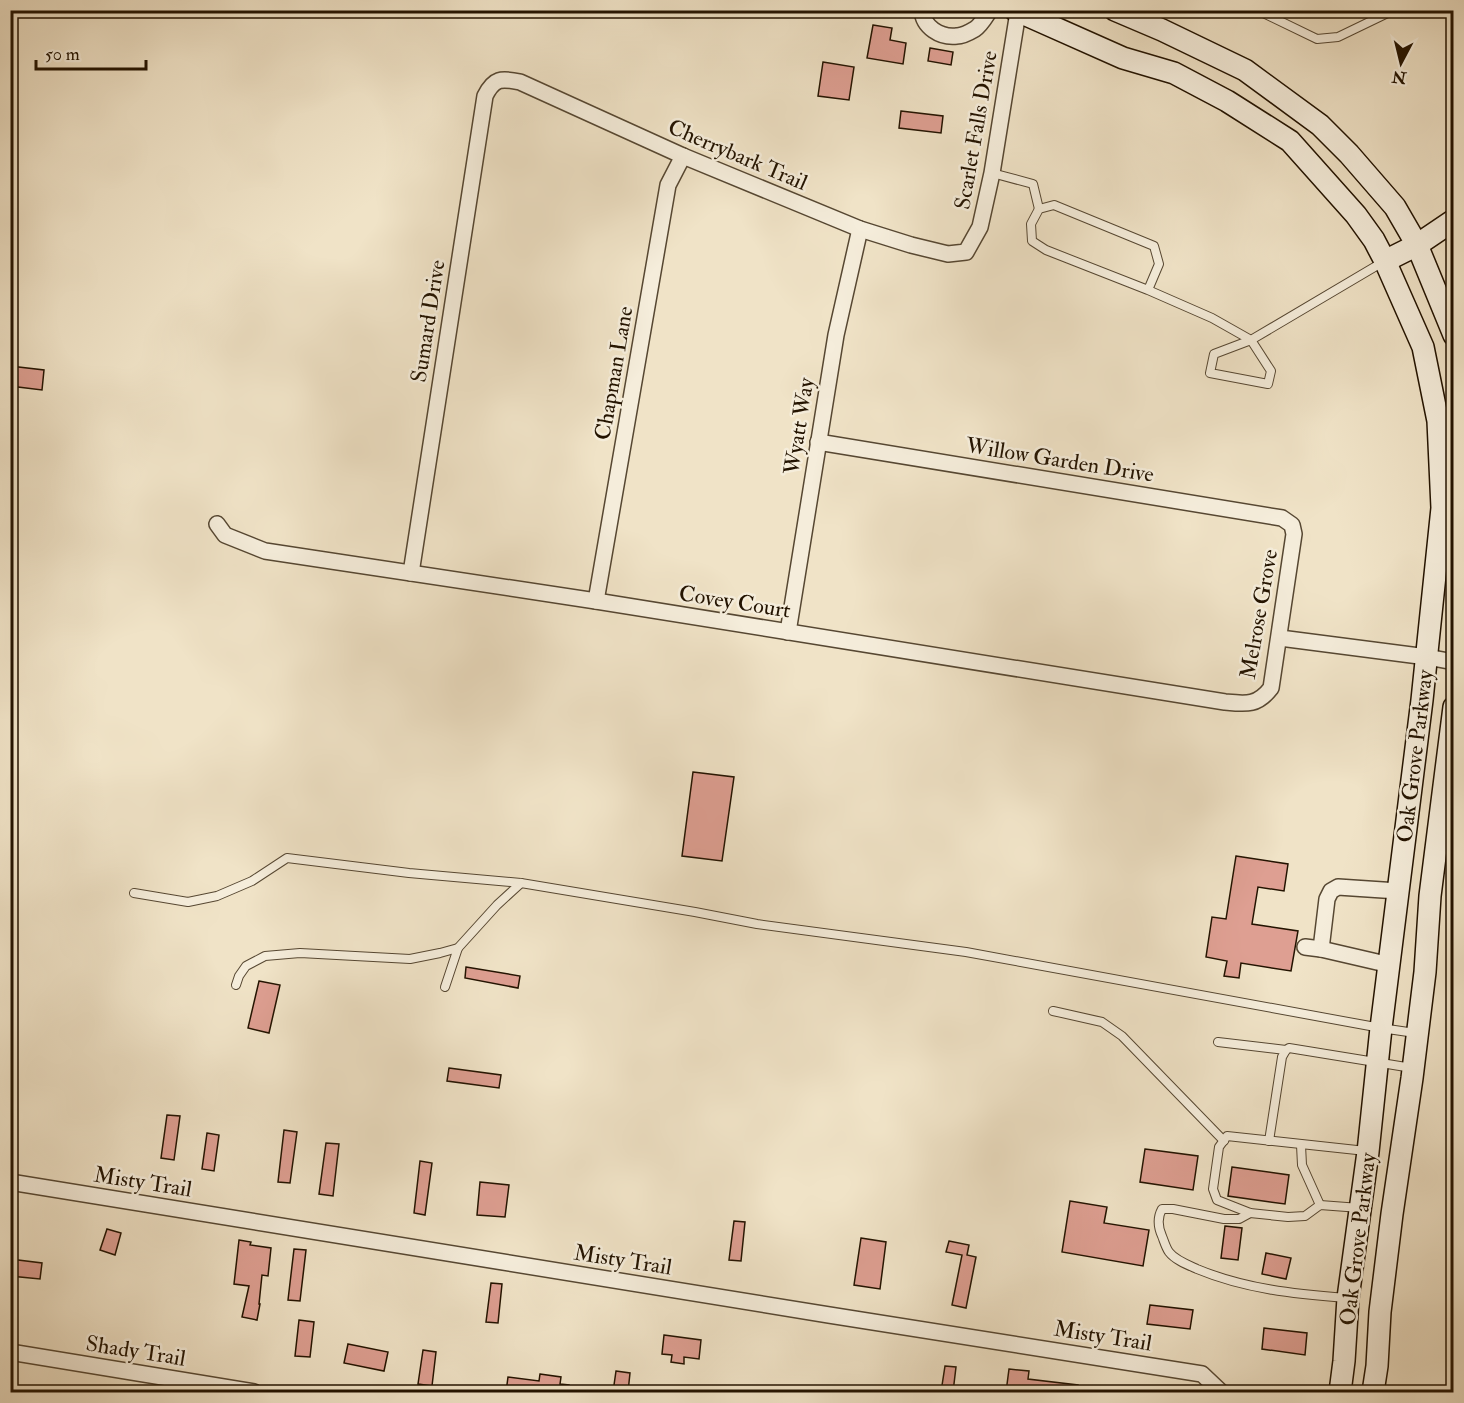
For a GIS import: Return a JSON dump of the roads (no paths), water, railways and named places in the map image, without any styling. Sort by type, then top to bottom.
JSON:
[{"type":"main road","points":[[1115,10],[1245,70],[1320,125],[1349,154],[1395,207],[1417,246],[1454,335]]},
{"type":"main road","name":"Oak Grove Parkway","points":[[1017,11],[1124,58],[1174,73],[1227,101],[1290,141],[1356,215],[1374,240],[1423,347],[1438,421],[1442,508],[1427,657],[1368,1152],[1348,1298],[1340,1392]]},
{"type":"main road","points":[[1385,261],[1417,246],[1454,220]]},
{"type":"main road","name":"Oak Grove Parkway","points":[[1373,1392],[1392,1214],[1414,1068],[1425,972],[1430,897],[1454,707]]},
{"type":"street","points":[[922,10],[927,26],[943,35],[957,36],[977,28],[990,10]]},
{"type":"street","name":"Scarlet Falls Drive","points":[[966,252],[980,227],[992,173],[1017,11]]},
{"type":"street","name":"Cherrybark Trail","points":[[498,81],[505,79],[520,82],[683,156],[860,229],[948,255],[966,252]]},
{"type":"street","name":"Sumard Drive","points":[[411,573],[485,96],[491,85],[498,81]]},
{"type":"street","name":"Chapman Lane","points":[[596,601],[669,185],[683,156]]},
{"type":"street","name":"Wyatt Way","points":[[788,632],[836,335],[860,229]]},
{"type":"street","name":"Willow Garden Drive","points":[[818,442],[1261,514],[1282,518],[1292,525]]},
{"type":"street","name":"Covey Court","points":[[217,524],[225,535],[265,551],[596,601],[1225,702],[1254,703]]},
{"type":"street","name":"Melrose Grove","points":[[1254,703],[1265,696],[1271,688],[1294,534],[1292,525]]},
{"type":"street","points":[[1280,638],[1454,662]]},
{"type":"street","points":[[1321,949],[1327,899],[1331,891],[1338,887],[1398,891]]},
{"type":"street","points":[[1305,947],[1390,965]]},
{"type":"street","name":"Misty Trail","points":[[10,1182],[1202,1374],[1221,1392]]},
{"type":"street","name":"Shady Trail","points":[[10,1352],[254,1392]]},
{"type":"lane","points":[[1257,10],[1317,39],[1338,37],[1394,10]]},
{"type":"lane","points":[[992,173],[1033,184],[1039,209],[1031,224],[1032,241],[1046,250],[1212,318],[1251,340],[1271,371],[1268,384],[1210,373],[1214,354],[1251,340],[1385,261]]},
{"type":"lane","points":[[1039,209],[1054,205],[1154,246],[1159,264],[1148,290]]},
{"type":"lane","points":[[134,893],[188,902],[217,896],[252,881],[287,858],[521,884],[757,924],[966,952],[1418,1033]]},
{"type":"lane","points":[[445,987],[458,948],[497,905],[521,884]]},
{"type":"lane","points":[[236,985],[246,966],[265,956],[300,953],[410,959],[458,948]]},
{"type":"lane","points":[[1053,1011],[1102,1022],[1122,1036],[1224,1141]]},
{"type":"lane","points":[[1218,1042],[1286,1050],[1289,1048],[1414,1068]]},
{"type":"lane","points":[[1269,1141],[1282,1057],[1286,1050]]},
{"type":"lane","points":[[1360,1208],[1320,1205],[1305,1216],[1287,1217],[1250,1213],[1217,1200],[1213,1189],[1219,1147],[1227,1136],[1368,1152]]},
{"type":"lane","points":[[1302,1145],[1302,1165],[1320,1205]]},
{"type":"lane","points":[[1250,1213],[1239,1219],[1224,1219],[1162,1209],[1159,1214],[1159,1228],[1170,1253],[1186,1264],[1209,1274],[1258,1288],[1348,1298]]}]
